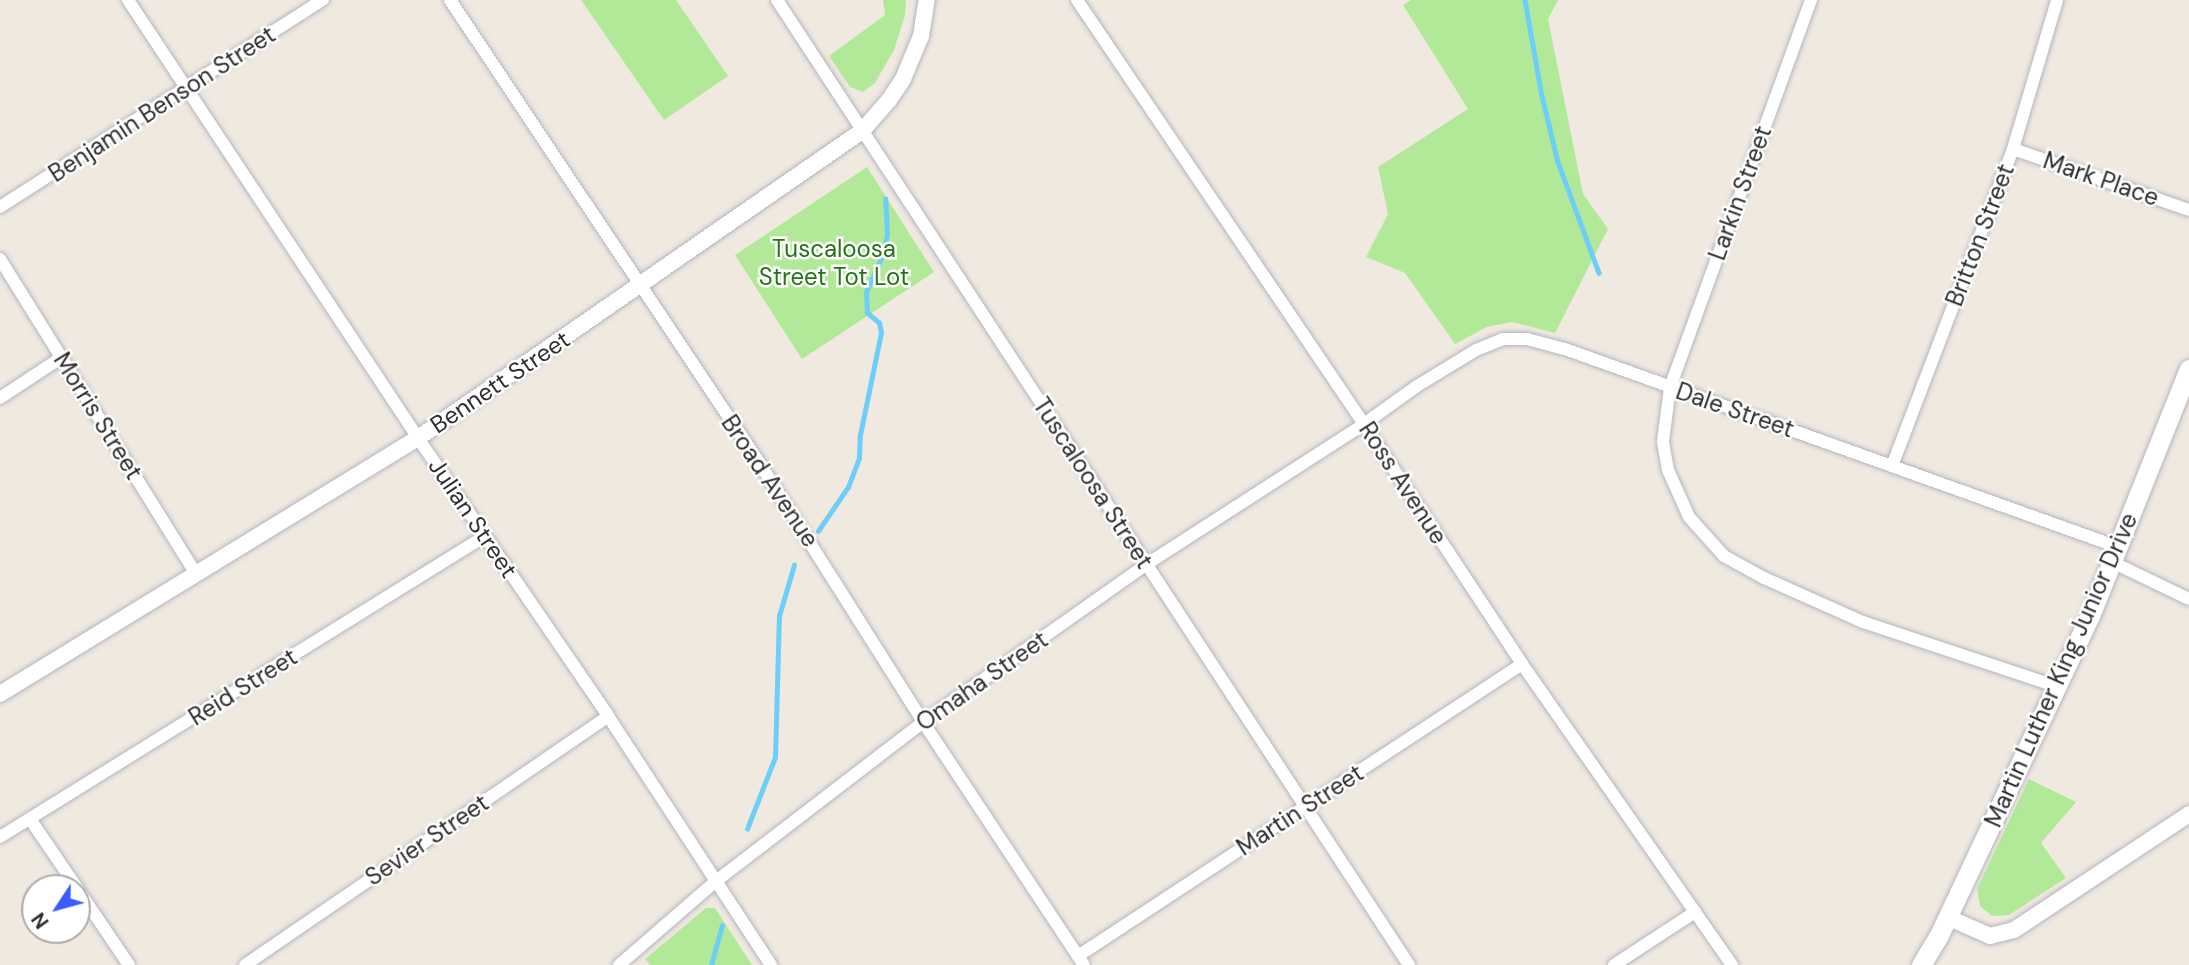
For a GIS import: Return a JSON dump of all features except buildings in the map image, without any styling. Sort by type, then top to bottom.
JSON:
[{"type":"main road","name":"Martin Luther King Junior Drive","points":[[1922,965],[2057,687],[2115,554],[2189,369]]},
{"type":"street","name":"Julian Street","points":[[128,0],[418,438],[608,716],[771,965]]},
{"type":"street","name":"Benjamin Benson Street","points":[[0,207],[323,0]]},
{"type":"street","name":"Broad Avenue","points":[[450,0],[815,549],[923,722],[1081,961]]},
{"type":"street","name":"Tuscaloosa Street","points":[[777,0],[1409,965]]},
{"type":"street","name":"Bennett Street","points":[[0,694],[418,438],[862,131],[903,79],[921,36],[927,0]]},
{"type":"street","name":"Ross Avenue","points":[[1077,0],[1364,424],[1522,664],[1731,965]]},
{"type":"street","name":"Larkin Street","points":[[1811,0],[1670,387],[1663,430],[1668,470],[1689,517],[1724,556],[1764,578],[1863,622],[2057,687]]},
{"type":"street","name":"Britton Street","points":[[1892,466],[2013,149],[2057,0]]},
{"type":"street","name":"Mark Place","points":[[2013,149],[2189,210]]},
{"type":"street","name":"Morris Street","points":[[0,259],[196,574]]},
{"type":"street","name":"Dale Street","points":[[1364,424],[1464,357],[1503,339],[1527,339],[1565,349],[1892,466],[2115,554],[2189,599]]},
{"type":"street","points":[[0,398],[62,357]]},
{"type":"street","name":"Omaha Street","points":[[619,965],[716,881],[923,722],[1147,565],[1364,424]]},
{"type":"street","name":"Reid Street","points":[[0,837],[485,536]]},
{"type":"street","name":"Martin Street","points":[[1081,961],[1304,807],[1522,664]]},
{"type":"street","name":"Sevier Street","points":[[245,965],[608,716]]},
{"type":"street","points":[[1947,917],[1990,936],[2014,930],[2189,814]]},
{"type":"street","points":[[30,819],[67,874]]},
{"type":"street","points":[[91,910],[125,964]]},
{"type":"street","points":[[1614,965],[1695,912]]},
{"type":"green space","points":[[581,0],[676,0],[728,76],[664,120]]},
{"type":"green space","points":[[883,0],[906,0],[905,15],[894,50],[875,83],[863,92],[850,87],[829,56],[885,15]]},
{"type":"green space","points":[[1411,0],[1558,0],[1548,19],[1583,194],[1608,229],[1555,333],[1512,322],[1487,327],[1455,344],[1405,273],[1366,257],[1388,214],[1378,167],[1468,109],[1403,5]]},
{"type":"green space","name":"Tuscaloosa Street Tot Lot","points":[[867,167],[934,272],[802,359],[735,255]]},
{"type":"green space","points":[[2029,779],[2076,802],[2041,843],[2066,878],[2009,915],[1992,916],[1980,906],[1977,889]]},
{"type":"green space","points":[[706,908],[715,908],[752,965],[650,965],[645,959]]},
{"type":"waterway","points":[[1525,0],[1542,96],[1558,162],[1599,273]]},
{"type":"waterway","points":[[818,531],[848,487],[859,458],[860,435],[881,333],[879,323],[867,313],[866,292],[884,252],[887,233],[885,199]]},
{"type":"waterway","points":[[747,829],[775,757],[779,616],[794,565]]},
{"type":"waterway","points":[[711,965],[722,925]]}]
